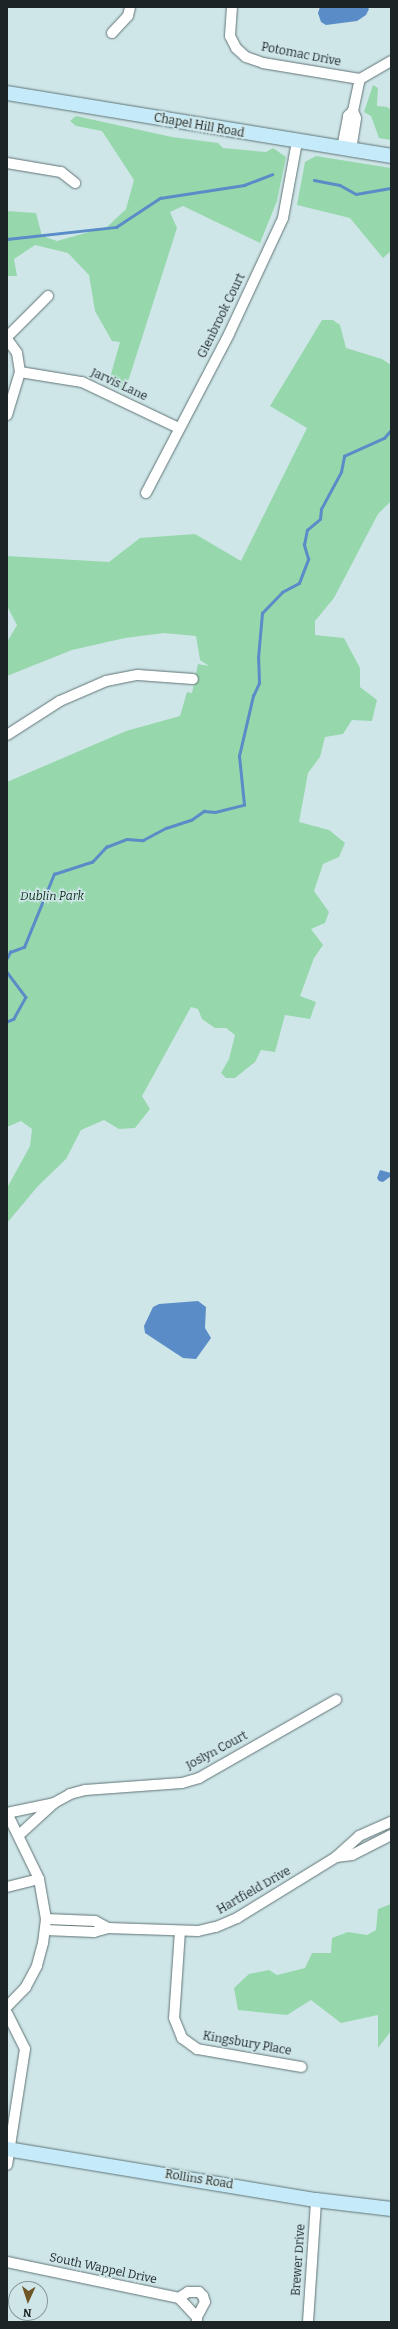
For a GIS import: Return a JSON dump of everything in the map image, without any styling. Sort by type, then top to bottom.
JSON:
[{"type":"street","points":[[112,33],[128,16],[130,7]]},
{"type":"street","name":"Potomac Drive","points":[[232,7],[230,36],[236,48],[246,57],[263,63],[360,80]]},
{"type":"street","points":[[346,149],[348,116],[353,111],[360,80],[391,61]]},
{"type":"street","name":"Chapel Hill Road","points":[[7,93],[297,142],[391,156]]},
{"type":"street","name":"Glenbrook Court","points":[[146,494],[229,334],[283,218],[297,142]]},
{"type":"street","points":[[7,162],[61,172],[75,183]]},
{"type":"street","points":[[7,415],[20,372],[17,353],[7,338],[48,296]]},
{"type":"street","name":"Jarvis Lane","points":[[20,372],[82,382],[179,428]]},
{"type":"street","points":[[7,735],[60,701],[106,681],[138,675],[193,679]]},
{"type":"street","name":"Joslyn Court","points":[[19,1835],[54,1803],[70,1794],[85,1790],[182,1784],[199,1778],[336,1700]]},
{"type":"street","name":"Joslyn Court","points":[[7,1813],[54,1803]]},
{"type":"street","points":[[7,1813],[39,1879],[46,1919],[37,1966],[26,1987],[7,2007]]},
{"type":"street","name":"Hartfield Drive","points":[[45,1930],[94,1932],[108,1928],[180,1931],[210,1928],[237,1918],[336,1858],[359,1836],[391,1822]]},
{"type":"street","name":"Hartfield Drive","points":[[336,1858],[352,1855],[391,1835]]},
{"type":"street","points":[[7,1887],[39,1879]]},
{"type":"street","name":"Hartfield Drive","points":[[46,1919],[95,1921],[108,1928]]},
{"type":"street","name":"Kingsbury Place","points":[[180,1931],[174,2018],[176,2029],[182,2038],[197,2049],[301,2067]]},
{"type":"street","points":[[7,2013],[24,2049],[8,2149],[7,2165]]},
{"type":"street","name":"Rollins Road","points":[[8,2149],[316,2200],[391,2209]]},
{"type":"street","name":"Brewer Drive","points":[[308,2322],[316,2200]]},
{"type":"street","name":"South Wappel Drive","points":[[7,2262],[179,2298]]},
{"type":"street","points":[[188,2292],[198,2292],[203,2296],[205,2302],[197,2319],[189,2308],[179,2298],[188,2292]]},
{"type":"green space","points":[[373,85],[378,88],[377,106],[387,107],[391,110],[391,140],[379,138],[371,116],[364,112]]},
{"type":"green space","points":[[76,116],[172,137],[218,143],[223,148],[266,152],[273,148],[286,157],[277,201],[260,243],[183,206],[170,212],[177,228],[125,391],[108,385],[120,342],[112,341],[95,311],[89,275],[68,253],[35,245],[14,259],[17,276],[7,276],[7,211],[36,213],[42,236],[57,241],[107,227],[126,209],[134,180],[102,131],[76,126],[70,121]]},
{"type":"green space","points":[[316,156],[391,168],[391,251],[383,258],[350,218],[297,205],[305,162]]},
{"type":"green space","name":"Dublin Park","points":[[322,320],[333,320],[340,325],[346,348],[382,359],[391,365],[391,501],[378,514],[334,598],[315,621],[315,635],[344,638],[360,668],[360,687],[377,700],[372,721],[352,720],[343,734],[325,737],[320,757],[308,773],[299,822],[329,830],[345,843],[339,857],[323,864],[314,891],[329,912],[325,923],[311,929],[323,945],[314,958],[300,996],[316,1002],[310,1019],[285,1015],[275,1052],[261,1050],[255,1062],[235,1078],[226,1078],[221,1073],[229,1059],[235,1035],[226,1028],[215,1028],[202,1019],[198,1009],[191,1007],[142,1096],[150,1109],[135,1128],[119,1129],[104,1120],[81,1130],[66,1159],[38,1186],[7,1223],[7,1188],[30,1146],[32,1129],[21,1121],[7,1127],[7,782],[126,731],[180,716],[187,692],[192,693],[198,664],[209,666],[200,660],[196,636],[164,633],[125,638],[72,650],[7,676],[7,642],[17,625],[7,606],[7,556],[109,562],[140,538],[195,534],[241,561],[307,428],[270,406]]},
{"type":"green space","points":[[391,1904],[391,2031],[378,2048],[378,2015],[341,2023],[311,2000],[287,2015],[238,2010],[234,1988],[249,1974],[269,1970],[277,1975],[305,1968],[312,1953],[331,1953],[332,1938],[348,1932],[367,1935],[376,1930],[378,1909]]},
{"type":"water","points":[[320,7],[367,7],[369,9],[366,15],[357,21],[326,25],[321,22],[318,13]]},
{"type":"water","points":[[380,1170],[391,1173],[391,1176],[383,1182],[379,1181],[377,1178]]},
{"type":"water","points":[[198,1301],[206,1307],[205,1328],[211,1338],[196,1359],[183,1358],[145,1333],[144,1326],[153,1307],[159,1304]]},
{"type":"waterway","points":[[7,239],[116,227],[160,198],[244,185],[272,174]]},
{"type":"waterway","points":[[314,180],[340,185],[356,194],[391,188]]},
{"type":"waterway","points":[[7,958],[10,952],[24,947],[54,874],[92,862],[106,847],[127,839],[143,840],[166,828],[191,820],[204,811],[215,812],[244,805],[239,756],[253,696],[259,683],[258,658],[262,613],[282,592],[299,583],[308,559],[304,545],[307,530],[320,519],[321,509],[341,472],[344,456],[384,438],[391,430]]},
{"type":"waterway","points":[[7,972],[26,997],[14,1019],[7,1022]]}]
